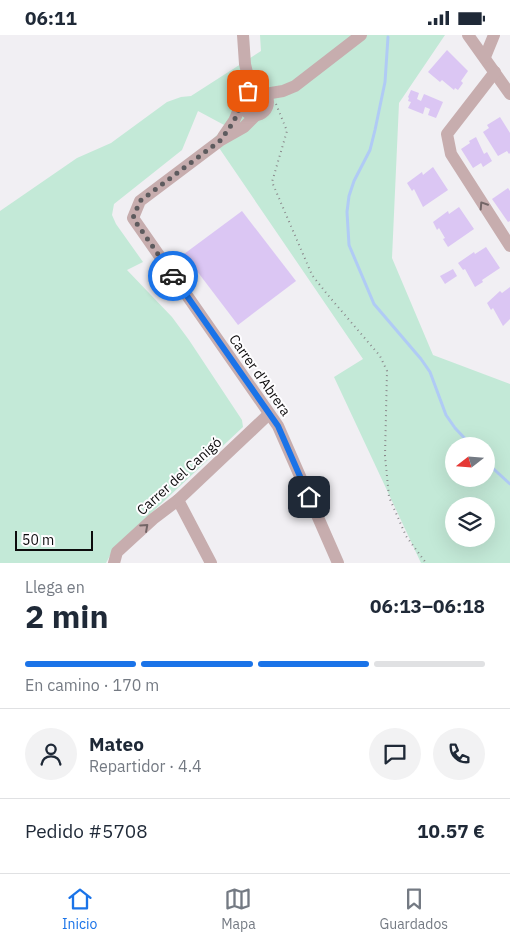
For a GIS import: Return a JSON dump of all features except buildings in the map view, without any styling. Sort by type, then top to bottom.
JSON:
[{"type":"street","points":[[244,35],[246,110],[256,115]]},
{"type":"street","points":[[221,140],[244,127],[256,115],[266,109],[273,97],[295,86],[361,35]]},
{"type":"street","points":[[468,35],[510,94]]},
{"type":"street","points":[[485,57],[494,35]]},
{"type":"street","points":[[495,72],[447,133],[450,154],[510,246]]},
{"type":"street","points":[[221,140],[234,121],[247,95],[259,90],[273,97]]},
{"type":"street","name":"Carrer d'Abrera","points":[[221,140],[140,201],[133,218],[278,426],[338,563]]},
{"type":"street","name":"Carrer del Canigó","points":[[114,563],[117,552],[153,519],[178,500],[269,414]]},
{"type":"street","points":[[178,500],[211,563]]},
{"type":"path","points":[[273,97],[287,131],[272,182],[312,275],[380,356],[387,371],[385,456],[389,497],[406,536],[426,563]]},
{"type":"green space","points":[[260,35],[445,35],[399,103],[392,258],[433,355],[510,384],[510,563],[421,563],[334,377],[363,359],[213,139],[226,126],[198,111],[182,150],[114,204],[112,215],[116,224],[143,262],[127,270],[172,317],[189,340],[242,420],[243,427],[114,548],[106,563],[0,563],[0,211],[77,158],[111,143],[167,102],[191,96],[261,51]]},
{"type":"waterway","points":[[388,37],[385,82],[375,130],[370,150],[354,181],[349,196],[347,212],[349,245],[374,304],[430,372],[446,415],[464,437]]},
{"type":"waterway","points":[[495,470],[510,484]]},
{"type":"way so far","points":[[173,276],[133,218],[140,201],[221,140],[234,121],[248,91]]},
{"type":"route","points":[[173,276],[278,426],[309,497]]}]
